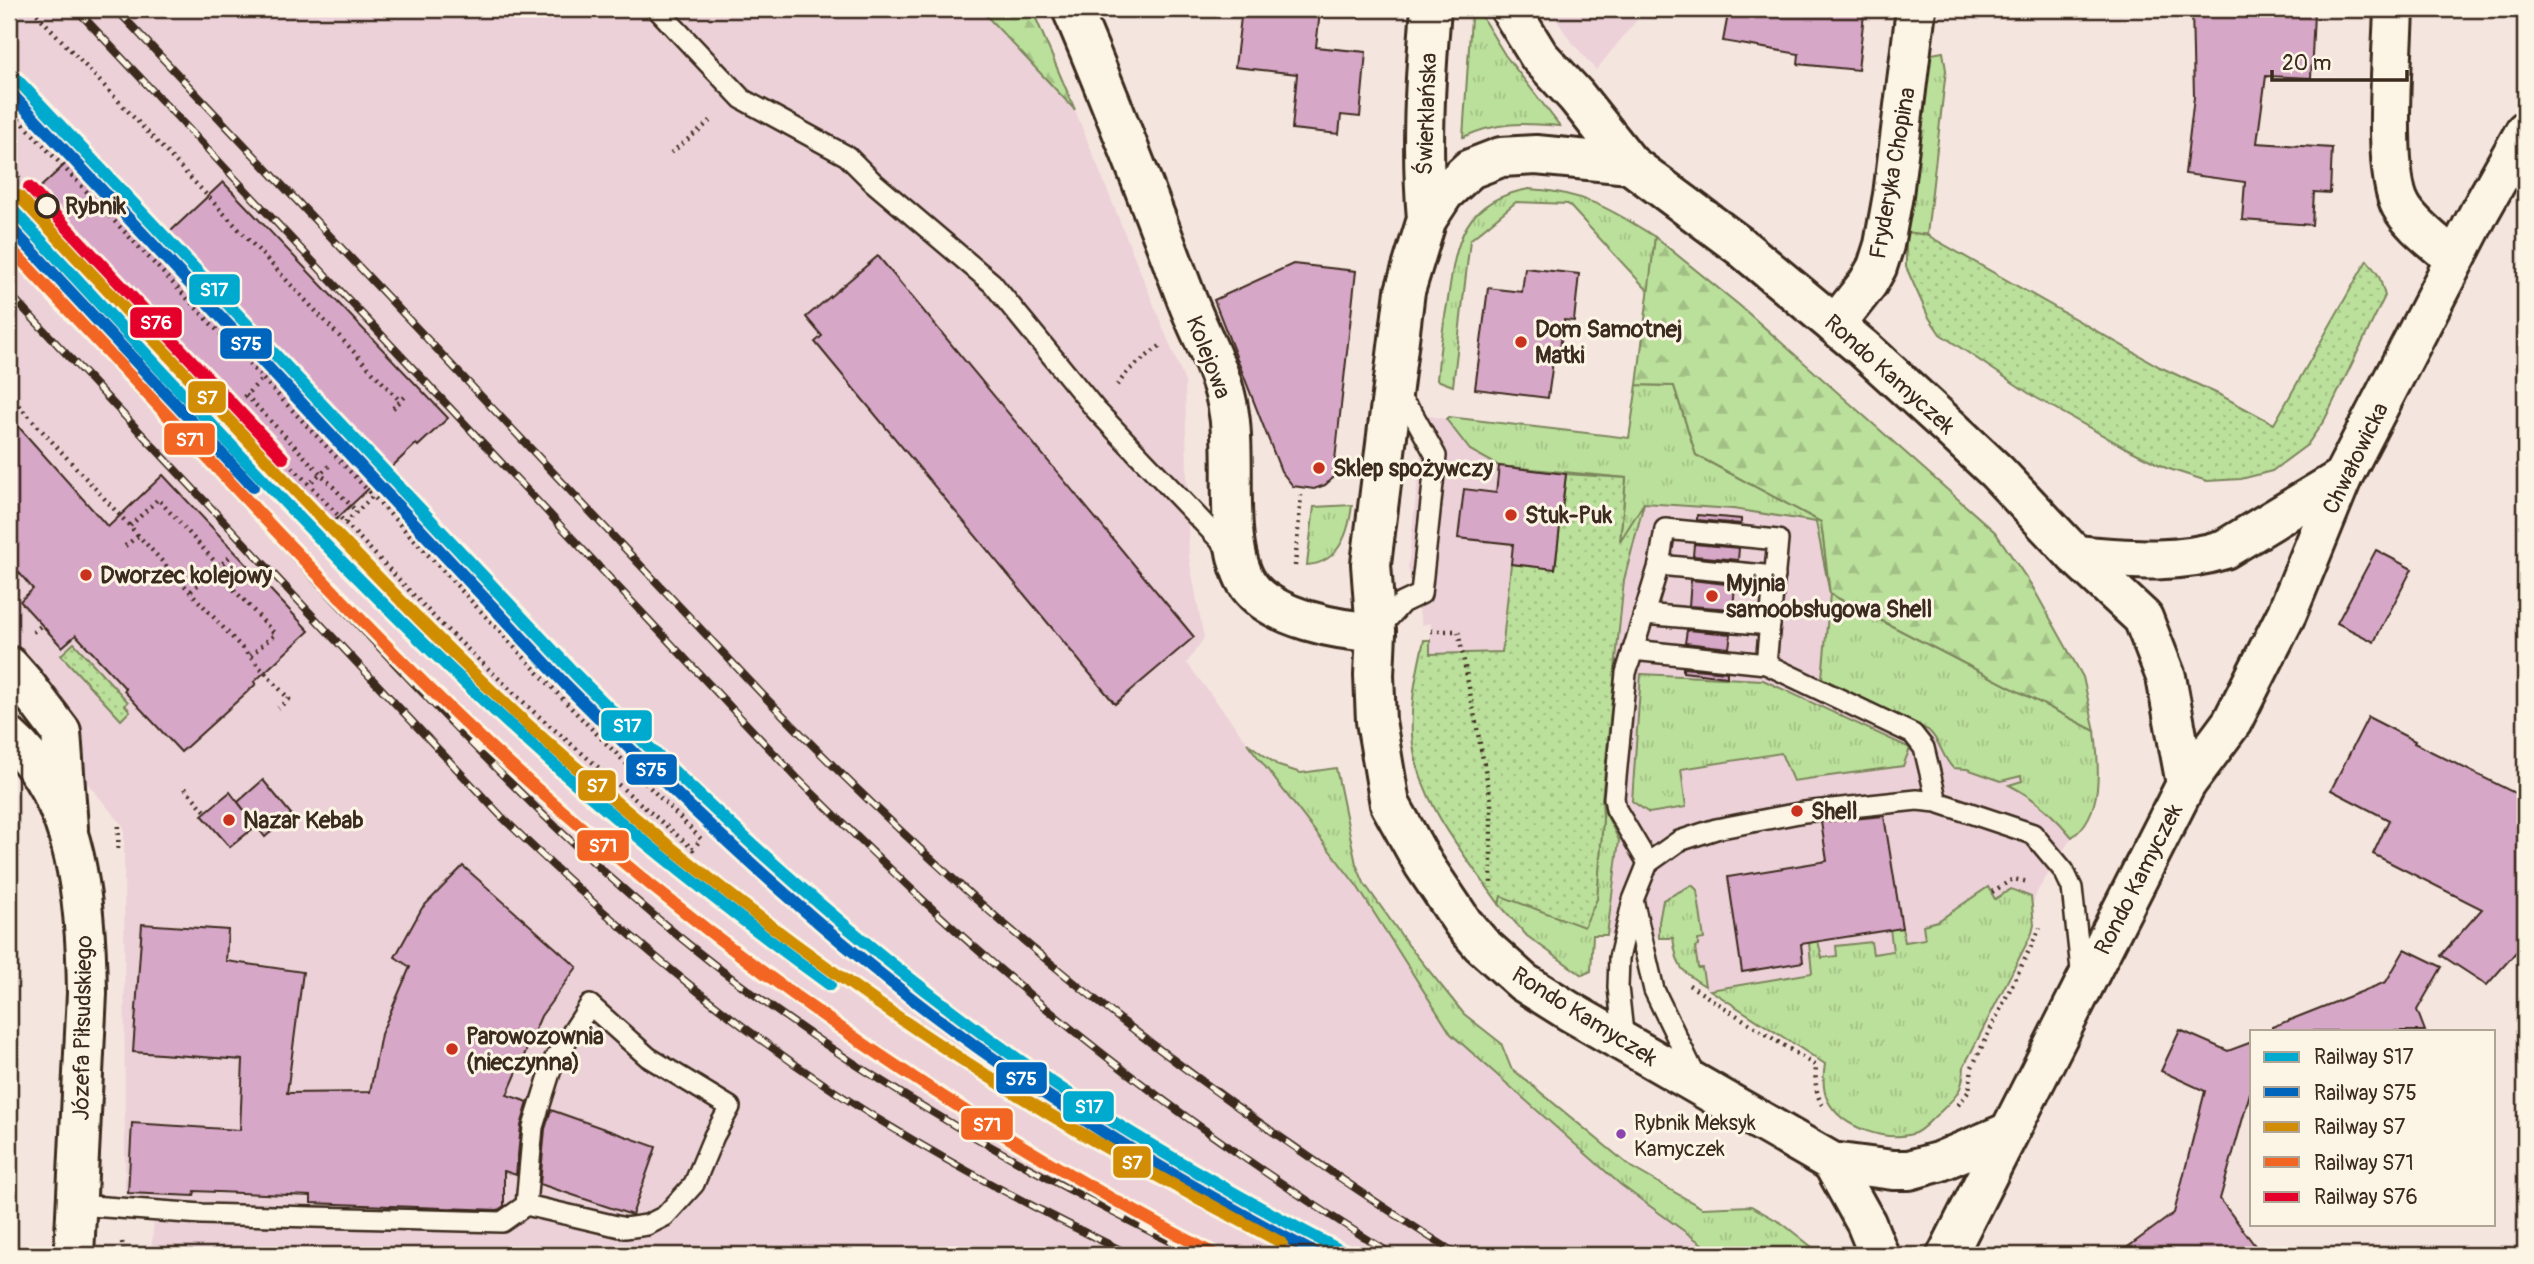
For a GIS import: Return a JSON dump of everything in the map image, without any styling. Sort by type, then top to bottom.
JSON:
[{"type":"main road","name":"Kolejowa","points":[[1072,9],[1219,376],[1229,413],[1233,454],[1234,539],[1244,578],[1252,590],[1264,600],[1290,614],[1320,623],[1376,632]]},
{"type":"main road","name":"Świerklańska","points":[[1427,219],[1424,180],[1425,81],[1431,9]]},
{"type":"main road","points":[[1510,9],[1539,56],[1576,96],[1630,164]]},
{"type":"main road","name":"Fryderyka Chopina","points":[[1835,325],[1868,283],[1884,245],[1893,195],[1916,9]]},
{"type":"main road","points":[[2394,9],[2391,116],[2396,194],[2407,215],[2454,259]]},
{"type":"main road","name":"Chwałowicka","points":[[2186,784],[2232,722],[2287,613],[2343,478],[2454,259],[2525,131]]},
{"type":"main road","name":"Rondo Kamyczek","points":[[1536,155],[1630,164],[1740,246],[1835,325],[1997,472],[2075,555],[2143,618],[2166,677],[2186,784],[2009,1132],[1938,1162],[1909,1170],[1893,1170],[1832,1162],[1545,997],[1501,964],[1463,923],[1424,865],[1390,804],[1376,721],[1376,632],[1371,564],[1405,291],[1427,219],[1444,193],[1458,179],[1485,162],[1501,157],[1536,155]]},
{"type":"main road","points":[[2075,555],[2167,560],[2206,555],[2224,549],[2343,478]]},
{"type":"main road","points":[[9,666],[61,732],[69,841]]},
{"type":"main road","name":"Józefa Piłsudskiego","points":[[9,737],[38,769],[48,786],[69,841],[81,900],[87,993],[75,1255]]},
{"type":"main road","points":[[1947,1255],[2009,1132]]},
{"type":"main road","points":[[1832,1162],[1866,1223],[1879,1255]]},
{"type":"lane","points":[[657,9],[742,99],[847,156],[873,182],[992,283],[1096,410],[1237,559]]},
{"type":"lane","points":[[1376,632],[1402,603],[1422,594],[1436,456],[1413,414],[1393,391]]},
{"type":"lane","points":[[1648,863],[1616,809],[1614,798],[1626,673],[1659,565],[1665,529],[1778,540],[1766,664]]},
{"type":"lane","points":[[1659,565],[1775,576]]},
{"type":"lane","points":[[1644,614],[1770,625]]},
{"type":"lane","points":[[1633,650],[1766,664],[1913,734],[1924,748],[1937,802]]},
{"type":"lane","points":[[1624,1042],[1618,987],[1619,957],[1633,900],[1648,863],[1679,841],[1716,829],[1804,812],[1917,800],[1937,802],[2033,834],[2064,871],[2072,888],[2083,988]]},
{"type":"lane","points":[[1633,900],[1654,990],[1700,1086]]},
{"type":"lane","points":[[77,1205],[202,1214],[502,1223],[526,1205],[533,1127],[554,1060],[590,1005],[648,1057],[730,1107],[714,1136],[694,1184],[665,1216],[647,1225],[625,1228],[526,1205]]},
{"type":"path","points":[[32,9],[400,401]]},
{"type":"path","points":[[9,109],[574,711],[701,839],[693,849],[490,672],[344,524],[9,167]]},
{"type":"path","points":[[671,153],[706,124]]},
{"type":"path","points":[[1096,410],[1129,370],[1167,341],[1196,324]]},
{"type":"path","points":[[234,407],[262,379]]},
{"type":"path","points":[[9,395],[289,699],[278,708]]},
{"type":"path","points":[[393,408],[407,395]]},
{"type":"path","points":[[246,396],[357,512]]},
{"type":"path","points":[[312,481],[329,466]]},
{"type":"path","points":[[1295,566],[1301,495]]},
{"type":"path","points":[[344,524],[373,496]]},
{"type":"path","points":[[130,526],[158,499],[275,634],[250,656]]},
{"type":"path","points":[[125,546],[138,536]]},
{"type":"path","points":[[191,591],[232,555]]},
{"type":"path","points":[[32,632],[41,625]]},
{"type":"path","points":[[1431,631],[1458,631],[1491,800],[1491,892]]},
{"type":"path","points":[[184,788],[206,812]]},
{"type":"path","points":[[1992,892],[2013,879],[2030,882],[2038,890]]},
{"type":"path","points":[[1953,1110],[1969,1091],[1972,1067],[2040,931],[2041,923]]},
{"type":"path","points":[[1681,980],[1816,1066],[1818,1098],[1827,1114]]},
{"type":"shaded area","points":[[9,9],[980,9],[1075,110],[1185,382],[1189,557],[1204,638],[1187,663],[1357,886],[1451,1034],[1621,1185],[1717,1255],[151,1255],[154,1218],[125,1215],[124,827],[9,690]]},
{"type":"shaded area","points":[[1549,9],[1646,9],[1596,70],[1570,40]]},
{"type":"shaded area","points":[[1425,415],[1446,419],[1470,450],[1499,466],[1566,474],[1555,569],[1511,564],[1502,652],[1430,654],[1431,623],[1422,625],[1408,567]]},
{"type":"shaded area","points":[[1644,503],[1733,509],[1816,522],[1830,594],[2095,731],[2099,774],[2092,813],[2084,828],[2072,837],[2038,890],[2033,903],[2032,933],[1964,1066],[1964,1081],[1960,1092],[1915,1132],[1901,1136],[1875,1133],[1848,1122],[1829,1104],[1825,1094],[1825,1064],[1687,975],[1678,964],[1673,938],[1593,934],[1591,971],[1582,975],[1527,936],[1499,904],[1603,818],[1602,799],[1624,580]]},
{"type":"green space","points":[[980,9],[1032,9],[1075,110]]},
{"type":"green space","points":[[1474,9],[1477,9],[1505,55],[1560,126],[1511,124],[1488,128],[1463,137],[1471,18]]},
{"type":"green space","points":[[1943,52],[1946,70],[1927,235],[1906,232],[1926,55]]},
{"type":"green space","points":[[1529,189],[1581,198],[1625,218],[1655,237],[1650,293],[1568,204],[1516,202],[1470,240],[1453,386],[1437,380],[1455,259],[1467,226],[1476,213],[1490,203]]},
{"type":"green space","points":[[1906,232],[1927,235],[2160,367],[2274,424],[2367,260],[2379,276],[2385,296],[2325,419],[2307,445],[2272,471],[2241,479],[2207,481],[2166,468],[2124,447],[2033,396],[1940,334],[1928,316],[1906,267]]},
{"type":"green space","points":[[1655,237],[1739,305],[1995,532],[2032,586],[2083,677],[2095,731],[1830,594],[1821,522],[1696,455],[1674,386],[1637,385]]},
{"type":"green space","points":[[1637,385],[1674,386],[1696,455],[1821,522],[1830,594],[1816,522],[1733,509],[1644,503],[1620,542],[1626,478],[1499,466],[1470,450],[1446,419],[1449,417],[1629,438]]},
{"type":"green space","points":[[1566,474],[1626,478],[1620,541],[1644,503],[1624,580],[1602,799],[1597,899],[1584,927],[1501,896],[1499,904],[1432,804],[1416,759],[1412,735],[1413,699],[1424,640],[1430,640],[1430,654],[1502,652],[1511,564],[1555,569]]},
{"type":"green space","points":[[1352,505],[1345,535],[1335,552],[1327,559],[1307,565],[1314,507]]},
{"type":"green space","points":[[1830,594],[2095,731],[2097,789],[2090,816],[2082,827],[2072,837],[2044,808],[2009,785],[2022,781],[2021,776],[2001,781],[1967,769],[1953,768],[1928,730],[1822,678]]},
{"type":"green space","points":[[74,643],[128,702],[125,705],[130,711],[121,720],[61,655]]},
{"type":"green space","points":[[1641,674],[1763,680],[1910,748],[1903,766],[1793,781],[1781,753],[1681,769],[1686,807],[1649,813],[1632,801]]},
{"type":"green space","points":[[1247,743],[1279,766],[1301,773],[1336,768],[1356,864],[1364,883],[1409,946],[1464,1014],[1501,1043],[1511,1068],[1631,1167],[1702,1208],[1751,1206],[1783,1224],[1822,1255],[1717,1255],[1621,1185],[1451,1034],[1357,886]]},
{"type":"green space","points":[[1602,799],[1604,810],[1619,840],[1607,935],[1593,935],[1591,971],[1582,975],[1527,936],[1499,904],[1501,895],[1597,899]]},
{"type":"green space","points":[[1692,885],[1697,890],[1704,939],[1698,940],[1698,946],[1695,947],[1698,968],[1702,968],[1705,986],[1681,967],[1673,938],[1659,938],[1663,900]]},
{"type":"green space","points":[[1988,887],[1995,899],[2011,889],[2031,897],[2034,925],[2032,933],[1964,1066],[1958,1092],[1915,1133],[1892,1136],[1854,1126],[1835,1111],[1826,1097],[1825,1064],[1710,990],[1812,973],[1809,943],[1818,941],[1822,958],[1837,956],[1836,946],[1871,942],[1873,954],[1893,951],[1890,929],[1902,928],[1905,942],[1925,939],[1923,925],[1938,921]]},
{"type":"building","points":[[1242,9],[1320,12],[1316,47],[1366,52],[1360,117],[1341,115],[1339,134],[1292,129],[1297,74],[1235,67]]},
{"type":"building","points":[[1729,9],[1817,9],[1864,14],[1858,70],[1798,64],[1799,54],[1723,41]]},
{"type":"building","points":[[2192,9],[2284,9],[2284,12],[2314,13],[2311,78],[2266,76],[2257,143],[2332,148],[2330,193],[2314,192],[2312,225],[2242,220],[2245,182],[2185,174],[2194,97]]},
{"type":"building","points":[[73,157],[156,245],[223,182],[448,418],[418,446],[416,444],[328,527],[21,205]]},
{"type":"building","points":[[878,256],[1194,637],[1115,704],[815,342],[822,336],[806,317]]},
{"type":"building","points":[[1293,264],[1356,271],[1333,478],[1314,489],[1293,486],[1281,471],[1214,300]]},
{"type":"building","name":"Dom Samotnej Matki","points":[[1525,268],[1579,274],[1574,321],[1564,320],[1559,355],[1554,354],[1548,398],[1475,389],[1488,288],[1522,292]]},
{"type":"building","name":"Dworzec kolejowy","points":[[9,416],[108,527],[163,475],[309,631],[254,682],[256,684],[181,752],[76,635],[62,647],[20,601],[33,589],[9,561]]},
{"type":"building","name":"Stuk-Puk","points":[[1499,466],[1566,474],[1555,569],[1511,564],[1513,544],[1458,538],[1464,489],[1496,493]]},
{"type":"building","points":[[1697,515],[1741,519],[1741,524],[1697,520]]},
{"type":"building","points":[[1694,544],[1739,548],[1738,560],[1693,556]]},
{"type":"building","points":[[2376,550],[2412,569],[2374,642],[2337,623]]},
{"type":"building","points":[[1691,580],[1735,585],[1733,609],[1689,606]]},
{"type":"building","points":[[1687,630],[1731,634],[1729,648],[1685,643]]},
{"type":"building","points":[[1683,668],[1727,672],[1727,677],[1683,672]]},
{"type":"building","points":[[2368,717],[2525,798],[2525,942],[2487,985],[2441,955],[2482,909],[2373,854],[2389,820],[2331,790]]},
{"type":"building","points":[[263,780],[291,814],[265,837],[238,802]]},
{"type":"building","name":"Nazar Kebab","points":[[230,792],[256,826],[230,847],[202,815]]},
{"type":"building","points":[[1884,816],[1902,928],[1801,944],[1803,962],[1742,972],[1728,877],[1827,861],[1821,822]]},
{"type":"building","points":[[463,866],[577,967],[541,1016],[507,1095],[528,1102],[521,1126],[516,1175],[504,1171],[504,1206],[498,1210],[311,1203],[311,1196],[195,1191],[194,1196],[128,1193],[132,1123],[240,1130],[243,1060],[133,1052],[142,924],[228,930],[226,961],[303,972],[287,1093],[370,1092],[381,1034],[410,967],[395,957],[422,908]]},
{"type":"building","points":[[2405,949],[2442,967],[2417,1010],[2425,1030],[2272,1030],[2272,1027],[2386,982]]},
{"type":"building","points":[[2180,1030],[2228,1051],[2250,1043],[2250,1093],[2220,1199],[2262,1255],[2117,1255],[2174,1213],[2205,1091],[2161,1071]]},
{"type":"building","points":[[551,1110],[656,1147],[632,1215],[540,1184],[545,1129]]},
{"type":"railway","points":[[76,9],[797,778],[904,882],[1020,986],[1122,1069],[1228,1147],[1393,1255]]},
{"type":"railway","points":[[116,9],[762,694],[919,848],[1043,957],[1176,1062],[1315,1161],[1458,1255]]},
{"type":"railway","points":[[9,252],[450,722],[538,810],[676,934],[781,1014],[896,1090],[1014,1160],[1198,1255]]},
{"type":"railway","points":[[9,293],[501,816],[647,950],[751,1032],[859,1107],[996,1187],[1131,1255]]},
{"type":"rail line","name":"S17","points":[[9,71],[576,675],[796,884],[913,981],[1035,1071],[1189,1168],[1349,1255]]},
{"type":"rail line","name":"S75","points":[[9,91],[566,685],[652,771],[786,895],[928,1011],[1022,1078],[1168,1171],[1319,1255]]},
{"type":"rail line","name":"S76","points":[[29,187],[283,458]]},
{"type":"rail line","name":"S7","points":[[19,196],[303,499],[430,630],[495,694],[625,809],[752,912],[953,1054],[1093,1140],[1282,1243]]},
{"type":"rail line","name":"S17","points":[[9,206],[308,527],[495,711],[617,819],[743,920],[830,985]]},
{"type":"rail line","name":"S75","points":[[9,226],[253,487]]},
{"type":"rail line","name":"S71","points":[[9,247],[403,662],[536,788],[615,855],[778,983],[948,1100],[1125,1206],[1216,1255]]},
{"type":"place","name":"Rybnik","points":[[47,206]]},
{"type":"place","name":"Dom Samotnej Matki","points":[[1521,342]]},
{"type":"place","name":"Sklep spożywczy","points":[[1319,468]]},
{"type":"place","name":"Stuk-Puk","points":[[1511,515]]},
{"type":"place","name":"Dworzec kolejowy","points":[[86,575]]},
{"type":"place","name":"Myjnia samoobsługowa Shell","points":[[1712,596]]},
{"type":"place","name":"Shell","points":[[1797,811]]},
{"type":"place","name":"Nazar Kebab","points":[[229,820]]},
{"type":"place","name":"Parowozownia (nieczynna)","points":[[452,1049]]},
{"type":"place","name":"Rybnik Meksyk Kamyczek","points":[[1621,1134]]}]
